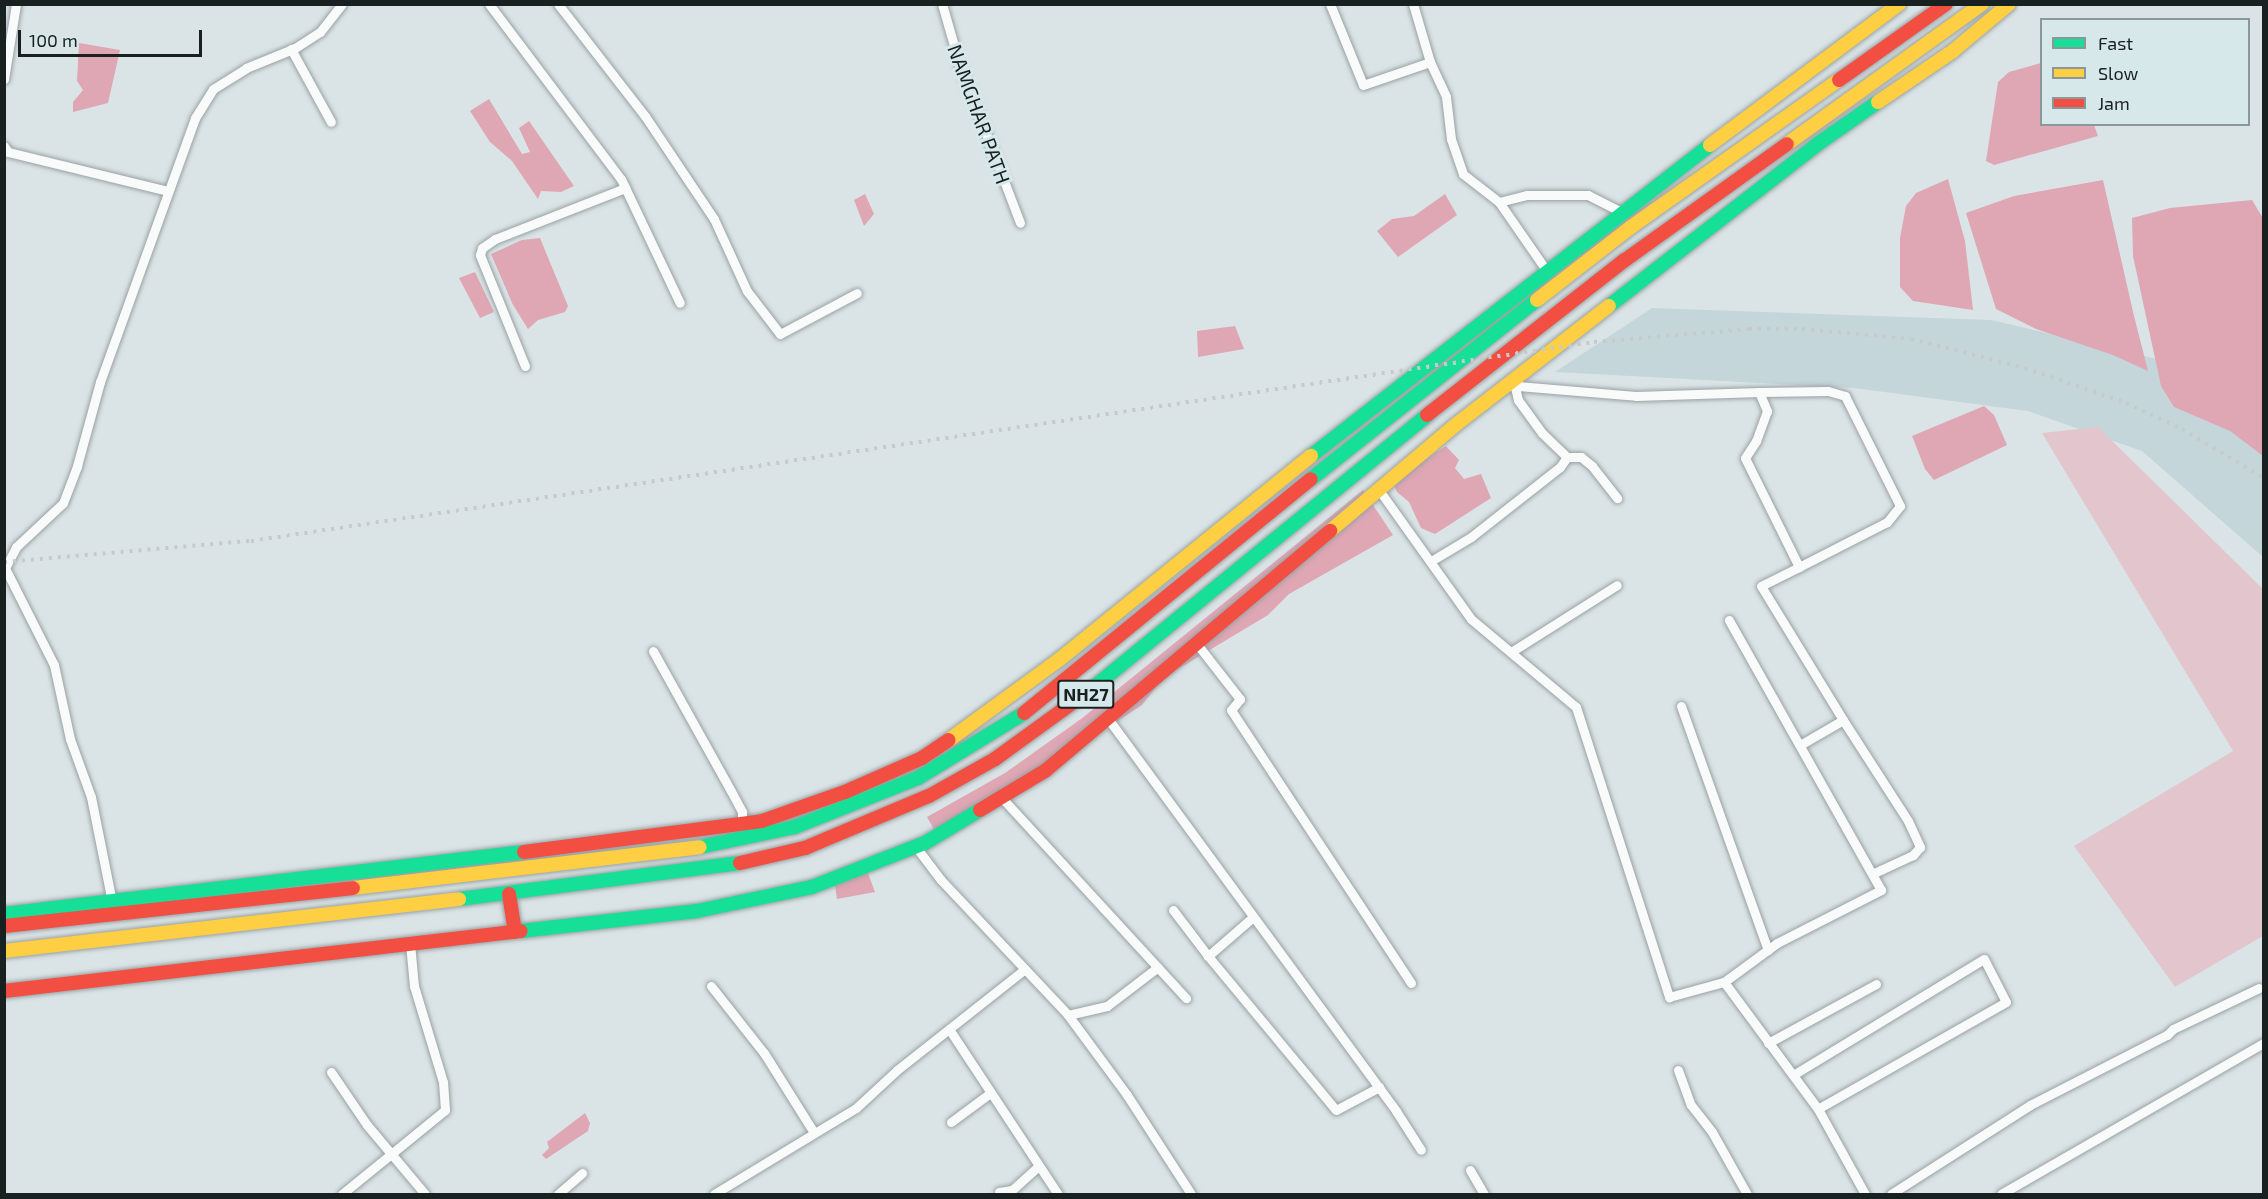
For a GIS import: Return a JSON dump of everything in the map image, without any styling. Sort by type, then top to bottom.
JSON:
[{"type":"main road","points":[[4,914],[658,838],[742,825],[845,792],[922,758],[980,720],[1546,270],[1899,4]]},
{"type":"main road","name":"NH27","points":[[4,926],[671,852],[795,827],[918,778],[1027,711],[1350,447],[1631,227],[1946,4]]},
{"type":"main road","name":"NH27","points":[[4,951],[676,875],[776,856],[871,823],[965,777],[1088,692],[1364,464],[1668,228],[1982,4]]},
{"type":"main road","points":[[4,991],[515,932],[758,901],[812,887],[916,847],[1045,771],[1109,720],[1379,490],[1822,141],[1953,51],[2009,4]]},
{"type":"main road","points":[[508,894],[515,932]]},
{"type":"street","points":[[4,79],[15,4]]},
{"type":"street","points":[[112,902],[91,796],[70,738],[54,664],[5,568],[16,547],[63,503],[103,372],[195,118],[213,89],[246,68],[291,49],[320,32],[342,4]]},
{"type":"street","points":[[489,4],[570,108],[625,188],[680,303]]},
{"type":"street","points":[[558,4],[651,125],[714,219],[747,291],[780,334],[857,294]]},
{"type":"street","name":"NAMGHAR PATH","points":[[942,4],[959,63],[1020,223]]},
{"type":"street","points":[[1330,4],[1363,86],[1430,62]]},
{"type":"street","points":[[1413,4],[1430,62],[1446,97],[1451,139],[1463,174],[1498,202],[1546,270]]},
{"type":"street","points":[[291,49],[331,122]]},
{"type":"street","points":[[6,152],[168,191]]},
{"type":"street","points":[[525,366],[480,255],[482,248],[495,239],[625,188]]},
{"type":"street","points":[[1498,202],[1527,195],[1588,195],[1622,212]]},
{"type":"street","points":[[1511,386],[1636,396],[1828,391],[1845,396],[1900,506],[1887,522],[1761,586],[1843,720],[1908,820],[1920,847],[1913,855],[1872,874]]},
{"type":"street","points":[[1511,386],[1518,400],[1542,433],[1567,457],[1581,457],[1592,466],[1617,498]]},
{"type":"street","points":[[1758,392],[1767,411],[1756,441],[1745,458],[1799,567]]},
{"type":"street","points":[[1431,561],[1471,537],[1560,467],[1567,457]]},
{"type":"street","points":[[1379,490],[1471,619],[1576,707],[1669,997],[1724,982],[1768,950],[1881,890],[1729,620]]},
{"type":"street","points":[[1511,652],[1617,585]]},
{"type":"street","points":[[1197,644],[1240,699],[1231,710],[1411,983]]},
{"type":"street","points":[[653,651],[731,791],[741,813],[742,825]]},
{"type":"street","points":[[1681,706],[1768,950]]},
{"type":"street","points":[[1109,720],[1379,1087],[1421,1150]]},
{"type":"street","points":[[1800,745],[1843,720]]},
{"type":"street","points":[[1002,798],[1186,998]]},
{"type":"street","points":[[916,847],[941,880],[1068,1015],[1127,1095],[1191,1194]]},
{"type":"street","points":[[1173,910],[1208,956],[1336,1110],[1379,1087]]},
{"type":"street","points":[[1208,956],[1253,916]]},
{"type":"street","points":[[342,1194],[393,1156],[445,1110],[443,1082],[414,986],[410,944]]},
{"type":"street","points":[[1793,1075],[1984,959],[2006,1002],[1818,1108]]},
{"type":"street","points":[[1068,1015],[1107,1006],[1158,967]]},
{"type":"street","points":[[714,1194],[813,1131],[856,1108],[949,1029],[1025,969]]},
{"type":"street","points":[[1724,982],[1818,1108],[1865,1194]]},
{"type":"street","points":[[1768,1043],[1876,984]]},
{"type":"street","points":[[711,986],[765,1053],[813,1131]]},
{"type":"street","points":[[1891,1194],[2030,1105],[2167,1035],[2173,1029],[2259,988]]},
{"type":"street","points":[[949,1029],[1039,1166],[1054,1193]]},
{"type":"street","points":[[2001,1194],[2264,1043]]},
{"type":"street","points":[[1678,1070],[1691,1105],[1712,1132],[1747,1194]]},
{"type":"street","points":[[331,1072],[393,1156],[425,1194]]},
{"type":"street","points":[[951,1122],[990,1093]]},
{"type":"street","points":[[999,1192],[1012,1190],[1039,1166]]},
{"type":"street","points":[[1470,1170],[1484,1194]]},
{"type":"street","points":[[558,1194],[582,1173]]},
{"type":"shaded area","points":[[79,43],[120,50],[108,103],[73,112],[73,102],[83,90],[77,81]]},
{"type":"shaded area","points":[[2040,63],[2040,126],[2094,126],[2098,136],[1994,165],[1986,161],[1998,82],[2009,72]]},
{"type":"shaded area","points":[[489,99],[522,154],[530,152],[519,128],[529,121],[574,186],[561,192],[541,191],[538,199],[512,161],[490,142],[470,111]]},
{"type":"shaded area","points":[[1948,179],[1965,241],[1973,310],[1913,301],[1900,287],[1900,238],[1906,206],[1916,193]]},
{"type":"shaded area","points":[[2103,180],[2148,371],[2113,355],[2036,329],[1996,309],[1966,213],[2014,196]]},
{"type":"shaded area","points":[[865,194],[874,214],[864,226],[854,200]]},
{"type":"shaded area","points":[[1445,194],[1457,215],[1398,257],[1377,231],[1392,219],[1414,216]]},
{"type":"shaded area","points":[[2252,200],[2264,220],[2263,456],[2230,431],[2174,407],[2161,386],[2133,256],[2132,218],[2170,208]]},
{"type":"shaded area","points":[[540,238],[568,306],[565,312],[538,320],[528,329],[513,305],[491,254],[522,240]]},
{"type":"shaded area","points":[[475,272],[494,312],[480,318],[459,278]]},
{"type":"shaded area","points":[[1652,308],[1991,320],[2263,384],[2263,557],[2142,451],[2028,411],[1854,388],[1555,372]]},
{"type":"shaded area","points":[[1235,326],[1244,349],[1198,357],[1197,331]]},
{"type":"shaded area","points":[[1984,406],[1994,415],[2007,445],[1934,480],[1925,469],[1912,436]]},
{"type":"shaded area","points":[[2098,427],[2263,589],[2263,936],[2175,987],[2074,846],[2233,751],[2042,433]]},
{"type":"shaded area","points":[[1446,446],[1459,460],[1455,468],[1464,479],[1481,474],[1491,498],[1435,534],[1421,528],[1409,502],[1397,492],[1392,481]]},
{"type":"shaded area","points":[[1363,490],[1393,535],[1289,594],[1268,615],[1163,678],[1142,705],[939,838],[927,817],[1005,773],[1081,719]]},
{"type":"shaded area","points":[[866,868],[875,892],[837,899],[833,872]]},
{"type":"shaded area","points":[[585,1113],[590,1123],[588,1131],[546,1159],[542,1155],[549,1148],[547,1142]]},
{"type":"railway","points":[[4,562],[251,541],[1594,342],[1749,329],[1802,329],[1911,339],[2025,368],[2126,403],[2182,429],[2264,478]]},
{"type":"traffic: fast","points":[[1609,306],[1822,141],[1878,102]]},
{"type":"traffic: fast","points":[[1311,456],[1710,145]]},
{"type":"traffic: fast","points":[[1311,479],[1537,300]]},
{"type":"traffic: fast","points":[[1094,687],[1427,415]]},
{"type":"traffic: fast","points":[[700,847],[795,827],[918,778],[1024,713]]},
{"type":"traffic: fast","points":[[521,931],[697,911],[812,887],[925,843],[980,810]]},
{"type":"traffic: fast","points":[[4,914],[524,852]]},
{"type":"traffic: fast","points":[[459,899],[740,863]]},
{"type":"traffic: slow","points":[[1710,145],[1899,4]]},
{"type":"traffic: slow","points":[[1787,144],[1982,4]]},
{"type":"traffic: slow","points":[[1878,102],[1953,51],[2009,4]]},
{"type":"traffic: slow","points":[[1537,300],[1631,227],[1839,80]]},
{"type":"traffic: slow","points":[[1330,531],[1458,423],[1609,306]]},
{"type":"traffic: slow","points":[[949,740],[1060,659],[1311,456]]},
{"type":"traffic: slow","points":[[353,888],[700,847]]},
{"type":"traffic: slow","points":[[4,951],[459,899]]},
{"type":"traffic: jam","points":[[1839,80],[1946,4]]},
{"type":"traffic: jam","points":[[1427,415],[1625,260],[1787,144]]},
{"type":"traffic: jam","points":[[1024,713],[1311,479]]},
{"type":"traffic: jam","points":[[980,810],[1045,771],[1330,531]]},
{"type":"traffic: jam","points":[[740,863],[805,848],[929,796],[995,759],[1094,687]]},
{"type":"traffic: jam","points":[[524,852],[762,821],[845,792],[922,758],[949,740]]},
{"type":"traffic: jam","points":[[4,926],[353,888]]},
{"type":"traffic: jam","points":[[509,894],[515,932]]},
{"type":"traffic: jam","points":[[4,991],[521,931]]}]
